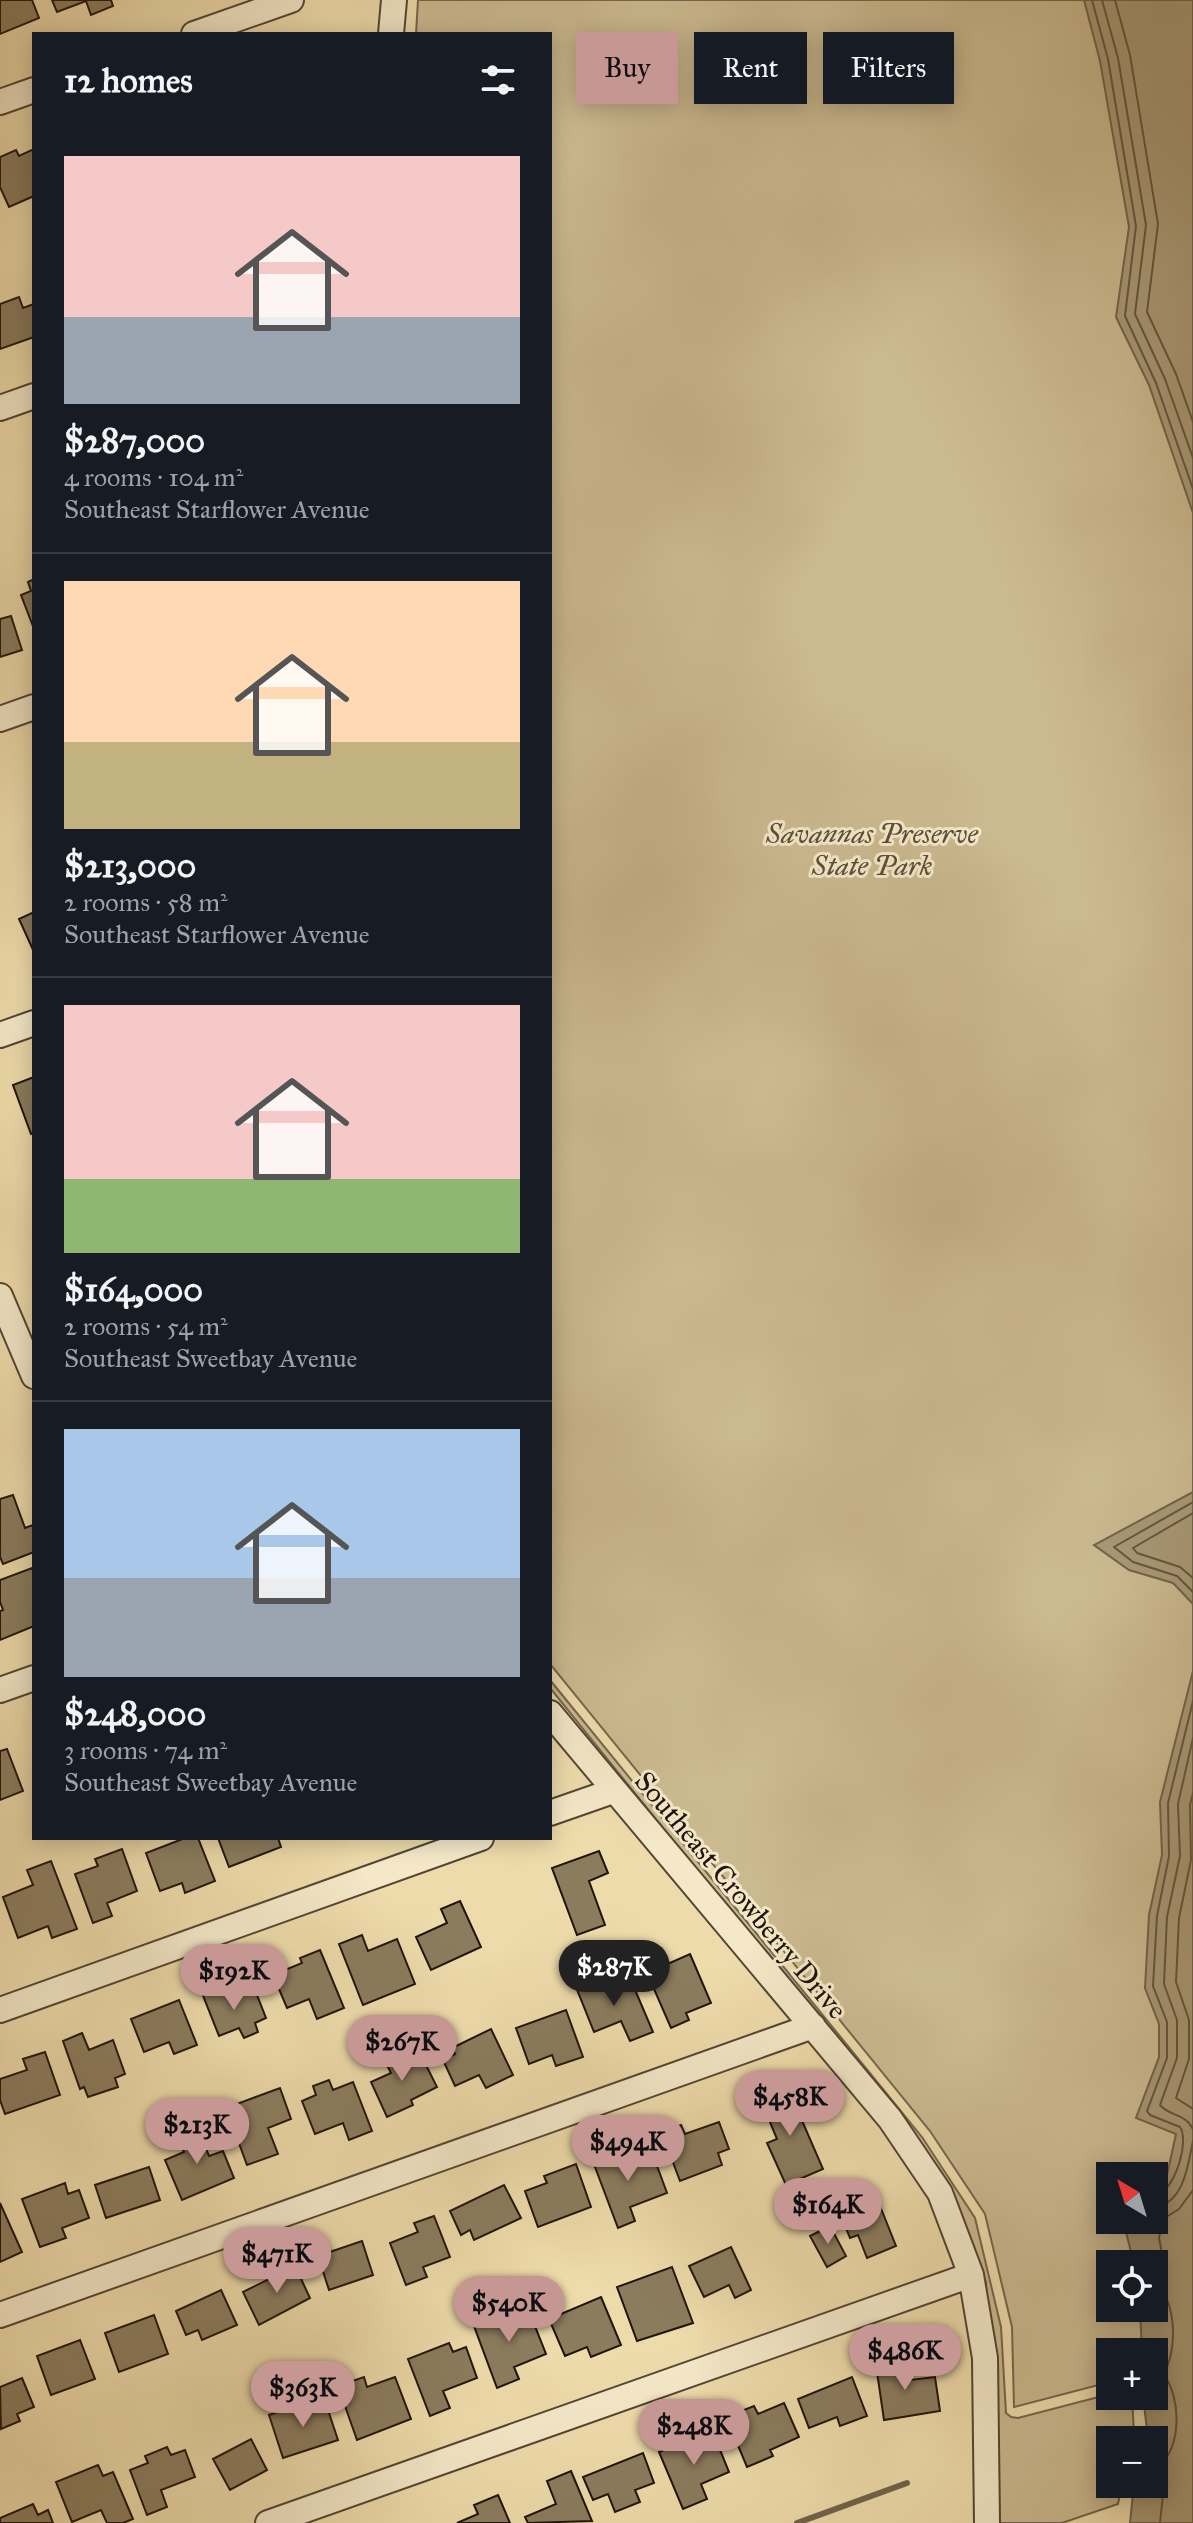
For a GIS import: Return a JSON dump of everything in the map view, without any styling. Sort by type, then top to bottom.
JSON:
[{"type":"street","points":[[200,32],[291,0]]},
{"type":"street","points":[[391,32],[394,0]]},
{"type":"street","points":[[0,102],[32,91]]},
{"type":"street","points":[[0,408],[32,397]]},
{"type":"street","points":[[0,719],[32,708]]},
{"type":"street","points":[[0,1035],[32,1024]]},
{"type":"street","points":[[0,1296],[32,1371]]},
{"type":"street","points":[[0,1690],[32,1679]]},
{"type":"street","name":"Southeast Crowberry Drive","points":[[552,1715],[890,2119],[940,2193],[971,2275],[985,2358],[987,2523]]},
{"type":"street","points":[[552,1812],[613,1791]]},
{"type":"street","points":[[0,2010],[475,1840]]},
{"type":"street","points":[[0,2315],[813,2026]]},
{"type":"street","points":[[268,2523],[971,2275]]},
{"type":"green space","name":"Savannas Preserve State Park","points":[[418,0],[1193,0],[1193,2361],[1168,2355],[1168,2338],[1096,2338],[1096,2386],[1014,2407],[1012,2327],[985,2214],[930,2131],[552,1666],[552,32],[416,32]]},
{"type":"green space","points":[[552,1682],[922,2137],[975,2218],[1001,2327],[1006,2413],[1018,2418],[1096,2398],[1096,2410],[1133,2410],[1134,2426],[1096,2426],[1096,2498],[1119,2498],[1118,2504],[1062,2523],[998,2523],[986,2282],[818,2013],[552,1690]]},
{"type":"water","points":[[1084,0],[1193,0],[1193,513],[1149,385],[1116,317],[1129,227],[1100,61]]},
{"type":"water","points":[[1193,1492],[1193,1604],[1173,1583],[1129,1570],[1094,1545]]},
{"type":"water","points":[[1193,1671],[1193,2523],[1130,2523],[1133,2498],[1168,2498],[1168,2426],[1147,2426],[1145,2410],[1168,2410],[1168,2338],[1141,2338],[1141,2322],[1168,2322],[1168,2250],[1130,2250],[1126,2234],[1168,2234],[1168,2170],[1176,2134],[1136,2118],[1159,2057],[1159,2024],[1145,1988],[1149,1915],[1162,1855],[1160,1802]]},
{"type":"building","points":[[0,0],[32,0],[39,18],[0,34]]},
{"type":"building","points":[[52,0],[111,0],[113,6],[91,15],[86,1],[57,12]]},
{"type":"building","points":[[16,150],[19,156],[32,150],[32,197],[9,207],[0,187],[0,157]]},
{"type":"building","points":[[19,297],[23,308],[32,305],[32,338],[0,349],[0,304]]},
{"type":"building","points":[[32,580],[32,624],[21,595],[31,591],[28,582]]},
{"type":"building","points":[[11,616],[22,650],[0,657],[0,619]]},
{"type":"building","points":[[32,913],[32,948],[19,919]]},
{"type":"building","points":[[32,1078],[32,1134],[31,1134],[13,1085]]},
{"type":"building","points":[[13,1495],[25,1528],[32,1525],[32,1553],[3,1564],[0,1557],[0,1499]]},
{"type":"building","points":[[32,1568],[32,1627],[0,1640],[0,1611],[3,1610],[0,1580]]},
{"type":"building","points":[[7,1749],[23,1791],[0,1800],[0,1751]]},
{"type":"building","points":[[180,1840],[199,1840],[215,1881],[185,1893],[182,1883],[160,1891],[146,1853]]},
{"type":"building","points":[[219,1840],[279,1840],[281,1847],[229,1867]]},
{"type":"building","points":[[122,1849],[137,1891],[107,1903],[112,1916],[93,1923],[75,1874],[98,1866],[95,1859]]},
{"type":"building","points":[[599,1851],[608,1873],[589,1881],[605,1925],[577,1935],[552,1868]]},
{"type":"building","points":[[51,1861],[77,1929],[52,1938],[48,1926],[18,1938],[3,1897],[33,1885],[27,1870]]},
{"type":"building","points":[[460,1901],[481,1947],[431,1970],[416,1937],[447,1923],[441,1909]]},
{"type":"building","points":[[362,1935],[368,1951],[397,1939],[415,1984],[363,2005],[339,1944]]},
{"type":"building","points":[[320,1950],[344,2008],[317,2019],[309,1999],[287,2008],[273,1975],[302,1963],[300,1958]]},
{"type":"building","points":[[690,1954],[711,2003],[686,2013],[689,2020],[671,2028],[647,1973]]},
{"type":"building","points":[[606,1975],[613,1993],[633,1985],[653,2032],[630,2041],[621,2021],[594,2032],[576,1987]]},
{"type":"building","points":[[223,1985],[229,2001],[255,1990],[266,2018],[255,2023],[258,2032],[244,2038],[239,2028],[219,2036],[202,1993]]},
{"type":"building","points":[[179,2000],[197,2045],[174,2054],[169,2042],[144,2052],[131,2019]]},
{"type":"building","points":[[566,2010],[583,2057],[556,2066],[552,2055],[529,2064],[516,2028]]},
{"type":"building","points":[[491,2029],[513,2075],[486,2088],[479,2075],[455,2086],[443,2060],[455,2054],[452,2048]]},
{"type":"building","points":[[82,2033],[89,2050],[113,2040],[125,2074],[115,2078],[118,2087],[88,2097],[84,2087],[80,2089],[63,2041]]},
{"type":"building","points":[[405,2047],[414,2066],[424,2061],[437,2087],[411,2100],[413,2105],[387,2117],[371,2082],[391,2073],[383,2057]]},
{"type":"building","points":[[45,2052],[60,2095],[5,2114],[0,2100],[0,2079],[27,2070],[23,2059]]},
{"type":"building","points":[[329,2080],[333,2090],[353,2082],[372,2131],[349,2140],[343,2123],[315,2134],[302,2101],[316,2095],[313,2086]]},
{"type":"building","points":[[787,2086],[823,2169],[786,2185],[767,2143],[777,2139],[760,2098]]},
{"type":"building","points":[[280,2088],[291,2119],[268,2128],[278,2154],[247,2165],[226,2108]]},
{"type":"building","points":[[719,2122],[729,2149],[718,2153],[722,2165],[680,2181],[662,2133],[681,2125],[685,2134]]},
{"type":"building","points":[[197,2125],[209,2156],[223,2151],[234,2178],[182,2200],[165,2160],[184,2152],[176,2134]]},
{"type":"building","points":[[621,2147],[628,2165],[653,2155],[667,2193],[630,2207],[635,2221],[618,2228],[592,2159]]},
{"type":"building","points":[[576,2164],[591,2207],[538,2227],[525,2191],[547,2183],[544,2176]]},
{"type":"building","points":[[149,2167],[160,2200],[106,2218],[95,2185]]},
{"type":"building","points":[[65,2183],[68,2194],[79,2190],[89,2218],[62,2228],[66,2238],[40,2247],[22,2199]]},
{"type":"building","points":[[504,2185],[521,2218],[474,2240],[470,2230],[461,2235],[450,2211]]},
{"type":"building","points":[[874,2191],[896,2246],[867,2258],[858,2235],[850,2238],[842,2218],[851,2215],[846,2202]]},
{"type":"building","points":[[0,2203],[22,2252],[0,2262]]},
{"type":"building","points":[[434,2216],[450,2257],[423,2267],[427,2277],[406,2285],[390,2243],[418,2232],[414,2223]]},
{"type":"building","points":[[830,2226],[846,2256],[827,2267],[810,2236]]},
{"type":"building","points":[[362,2241],[373,2275],[329,2290],[318,2256]]},
{"type":"building","points":[[731,2247],[751,2290],[735,2298],[729,2285],[704,2297],[689,2266]]},
{"type":"building","points":[[295,2266],[310,2298],[259,2325],[243,2292]]},
{"type":"building","points":[[672,2267],[693,2323],[637,2341],[617,2287]]},
{"type":"building","points":[[221,2290],[237,2325],[202,2340],[198,2330],[186,2335],[176,2311]]},
{"type":"building","points":[[601,2297],[621,2345],[591,2357],[587,2347],[565,2356],[549,2319]]},
{"type":"building","points":[[527,2306],[546,2354],[514,2367],[519,2379],[497,2388],[474,2326]]},
{"type":"building","points":[[154,2315],[168,2354],[119,2372],[105,2333]]},
{"type":"building","points":[[80,2340],[95,2379],[51,2395],[37,2356]]},
{"type":"building","points":[[449,2343],[453,2352],[466,2347],[477,2378],[443,2391],[450,2408],[430,2416],[408,2359]]},
{"type":"building","points":[[907,2361],[910,2380],[935,2377],[940,2411],[884,2420],[876,2365]]},
{"type":"building","points":[[364,2377],[367,2387],[395,2377],[411,2419],[357,2440],[338,2386]]},
{"type":"building","points":[[852,2377],[867,2416],[840,2426],[837,2417],[809,2428],[798,2399]]},
{"type":"building","points":[[22,2378],[34,2407],[17,2414],[20,2421],[1,2429],[0,2387]]},
{"type":"building","points":[[310,2401],[314,2411],[327,2407],[338,2440],[283,2458],[269,2415]]},
{"type":"building","points":[[784,2403],[799,2437],[770,2450],[773,2456],[747,2467],[726,2417],[754,2406],[758,2414]]},
{"type":"building","points":[[712,2430],[729,2472],[701,2484],[707,2499],[683,2509],[659,2452]]},
{"type":"building","points":[[251,2439],[267,2470],[230,2490],[213,2459]]},
{"type":"building","points":[[167,2447],[171,2455],[185,2450],[195,2477],[161,2490],[167,2507],[147,2515],[130,2470],[148,2463],[145,2456]]},
{"type":"building","points":[[643,2453],[654,2483],[635,2490],[640,2502],[615,2512],[608,2494],[593,2500],[583,2477]]},
{"type":"building","points":[[98,2465],[103,2476],[113,2472],[133,2519],[123,2523],[107,2523],[101,2510],[72,2522],[56,2482]]},
{"type":"building","points":[[571,2471],[592,2521],[528,2523],[525,2517],[556,2504],[547,2481]]},
{"type":"building","points":[[498,2495],[510,2523],[457,2523],[478,2514],[474,2505]]},
{"type":"building","points":[[33,2504],[38,2515],[48,2510],[53,2523],[0,2523],[0,2518]]},
{"type":"waterway","points":[[797,2523],[907,2483]]}]
